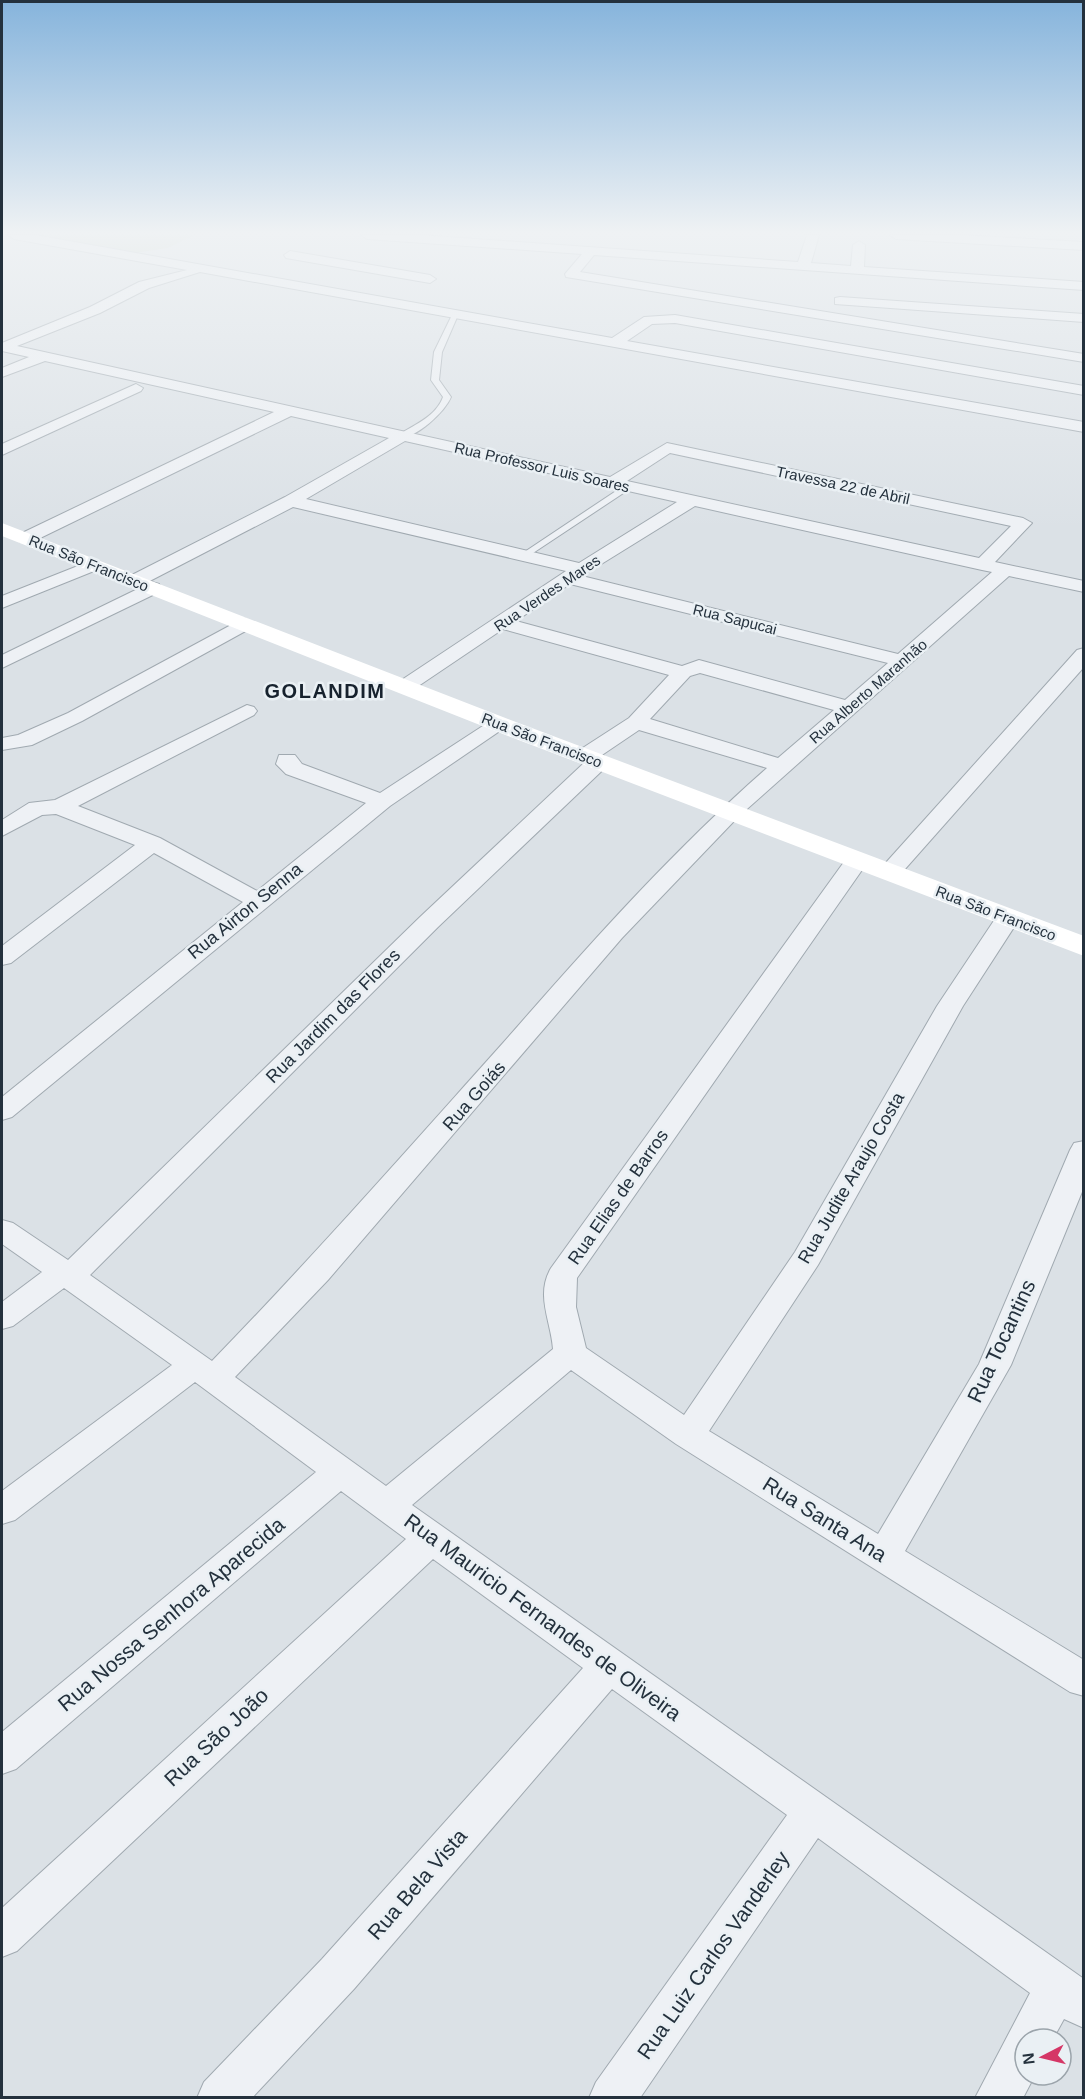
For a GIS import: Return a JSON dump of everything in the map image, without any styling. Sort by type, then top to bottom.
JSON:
[{"type":"street","points":[[2,347],[37,333]]},
{"type":"street","points":[[557,333],[1083,427]]},
{"type":"street","points":[[614,343],[629,333]]},
{"type":"street","points":[[755,333],[1083,390]]},
{"type":"street","points":[[930,333],[1083,358]]},
{"type":"street","points":[[972,333],[994,344]]},
{"type":"street","name":"Rua Professor Luis Soares","points":[[2,347],[1083,587]]},
{"type":"street","points":[[2,373],[44,356]]},
{"type":"street","points":[[2,450],[136,388]]},
{"type":"street","points":[[26,538],[290,410]]},
{"type":"street","points":[[2,662],[403,436]]},
{"type":"street","name":"Travessa 22 de Abril","points":[[621,484],[667,448],[1023,523],[982,565]]},
{"type":"street","name":"Rua Verdes Mares","points":[[404,687],[574,574],[692,500]]},
{"type":"street","name":"Rua Sapucai","points":[[291,501],[524,555],[574,574],[904,661]]},
{"type":"street","name":"Rua São Francisco","points":[[2,529],[499,724],[1083,947]]},
{"type":"street","points":[[2,602],[93,565]]},
{"type":"street","name":"Rua Alberto Maranhão","points":[[730,812],[1005,570]]},
{"type":"street","points":[[2,744],[24,740],[75,717],[244,624]]},
{"type":"street","points":[[501,624],[683,672],[699,666],[717,670],[850,708]]},
{"type":"street","points":[[890,872],[1083,654]]},
{"type":"street","name":"Rua Jardim das Flores","points":[[2,1318],[67,1273],[429,922],[593,759],[636,722],[683,672]]},
{"type":"street","points":[[59,807],[247,711]]},
{"type":"street","points":[[636,722],[782,766]]},
{"type":"street","name":"Rua Airton Senna","points":[[2,1111],[382,801],[499,724]]},
{"type":"street","points":[[287,760],[286,764],[294,769],[382,801]]},
{"type":"street","points":[[2,829],[37,808],[59,807],[152,843],[226,881],[256,902]]},
{"type":"street","name":"Rua Goiás","points":[[2,1510],[205,1372],[317,1272],[613,933],[730,812]]},
{"type":"street","points":[[2,958],[152,843]]},
{"type":"street","name":"Rua Elias de Barros","points":[[570,1353],[569,1336],[557,1303],[562,1276],[857,860]]},
{"type":"street","name":"Rua Judite Araujo Costa","points":[[688,1435],[807,1258],[950,1006],[1008,918]]},
{"type":"street","name":"Rua Tocantins","points":[[884,1556],[995,1365],[1083,1150]]},
{"type":"street","name":"Rua Mauricio Fernandes de Oliveira","points":[[2,1230],[67,1273],[388,1504],[431,1538],[1070,1996]]},
{"type":"street","points":[[388,1504],[570,1353]]},
{"type":"street","name":"Rua Santa Ana","points":[[570,1353],[688,1435],[1083,1680]]},
{"type":"street","name":"Rua Nossa Senhora Aparecida","points":[[2,1756],[341,1471]]},
{"type":"street","name":"Rua São João","points":[[2,1936],[431,1538]]},
{"type":"street","name":"Rua Bela Vista","points":[[220,2097],[338,1974],[609,1666]]},
{"type":"street","name":"Rua Luiz Carlos Vanderley","points":[[612,2097],[813,1812]]},
{"type":"street","points":[[1040,2027],[1070,1996]]},
{"type":"street","points":[[998,2097],[1013,2069]]},
{"type":"lane","points":[[403,436],[445,404],[447,397],[435,380],[438,352],[447,333]]},
{"type":"lane","points":[[524,555],[621,484]]},
{"type":"district","name":"GOLANDIM","points":[[325,691]]}]
